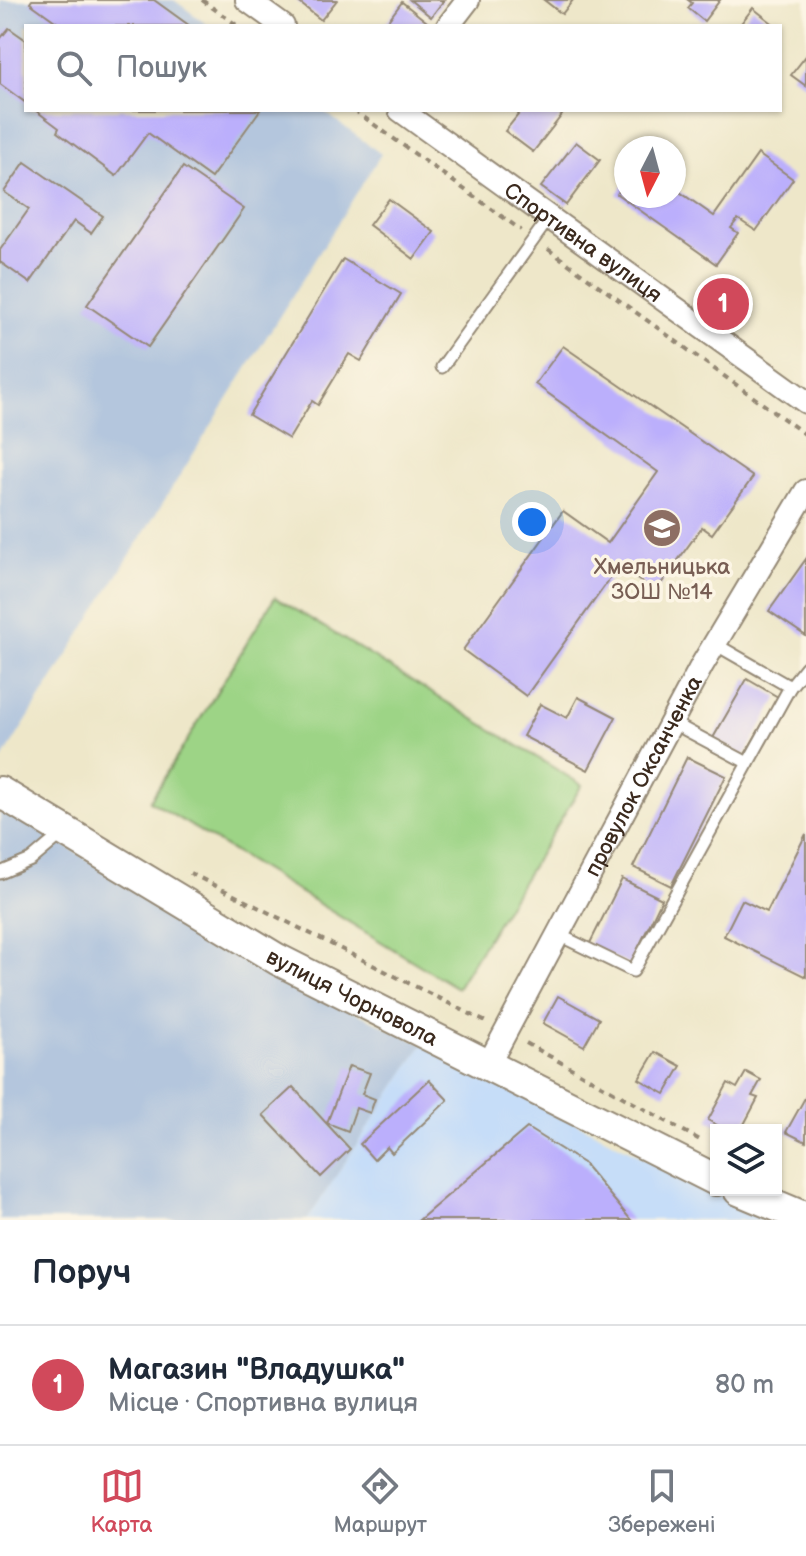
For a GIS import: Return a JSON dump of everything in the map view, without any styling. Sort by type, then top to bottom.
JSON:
[{"type":"street","points":[[247,0],[280,24]]},
{"type":"street","points":[[450,24],[468,0]]},
{"type":"street","name":"Спортивна вулиця","points":[[403,112],[806,402]]},
{"type":"street","name":"провулок Оксанченка","points":[[488,1065],[671,722],[806,491]]},
{"type":"street","name":"вулиця Чорновола","points":[[0,792],[277,959],[710,1177]]},
{"type":"street","points":[[753,1196],[806,1218]]},
{"type":"lane","points":[[442,367],[549,218]]},
{"type":"lane","points":[[715,644],[790,687]]},
{"type":"lane","points":[[557,933],[633,971],[790,687],[806,667]]},
{"type":"lane","points":[[671,722],[748,763]]},
{"type":"lane","points":[[0,873],[31,860],[65,832]]},
{"type":"path","points":[[202,0],[235,24]]},
{"type":"path","points":[[357,112],[806,435]]},
{"type":"path","points":[[181,869],[505,1032],[703,1142]]},
{"type":"shaded area","points":[[0,0],[174,0],[206,24],[24,24],[24,112],[325,112],[381,154],[0,763]]},
{"type":"shaded area","points":[[0,805],[269,972],[423,1044],[307,1220],[0,1220]]},
{"type":"shaded area","points":[[423,1044],[710,1191],[710,1196],[721,1196],[781,1220],[307,1220]]},
{"type":"green space","points":[[275,597],[582,785],[457,988],[150,801]]},
{"type":"building","points":[[32,0],[154,0],[187,24],[59,24],[30,3]]},
{"type":"building","points":[[296,0],[337,0],[321,20]]},
{"type":"building","points":[[410,0],[444,0],[431,17]]},
{"type":"building","points":[[544,0],[573,0],[562,14]]},
{"type":"building","points":[[688,0],[720,0],[704,21],[688,8],[692,3]]},
{"type":"building","points":[[402,2],[430,24],[386,24]]},
{"type":"building","points":[[753,8],[773,24],[741,24]]},
{"type":"building","points":[[9,28],[24,39],[24,102],[0,84],[0,39]]},
{"type":"building","points":[[806,56],[806,86],[791,75]]},
{"type":"building","points":[[38,112],[259,112],[211,178],[148,133],[116,176],[57,132],[59,128]]},
{"type":"building","points":[[520,112],[558,112],[562,115],[533,152],[505,131]]},
{"type":"building","points":[[576,142],[600,160],[566,205],[541,187]]},
{"type":"building","points":[[758,154],[793,179],[756,231],[738,219],[731,228],[738,233],[716,264],[637,208],[686,208],[686,196],[714,216]]},
{"type":"building","points":[[25,162],[103,216],[91,233],[74,221],[30,283],[0,262],[0,250],[29,209],[4,192]]},
{"type":"building","points":[[183,167],[244,209],[148,347],[87,305]]},
{"type":"building","points":[[389,199],[434,232],[414,259],[369,225]]},
{"type":"building","points":[[343,259],[401,294],[361,361],[349,354],[318,405],[312,401],[289,439],[249,415]]},
{"type":"building","points":[[725,290],[735,298],[721,318],[710,311]]},
{"type":"building","points":[[563,346],[753,477],[712,534],[702,527],[655,592],[619,566],[526,696],[463,650],[563,511],[608,543],[658,472],[535,384]]},
{"type":"building","points":[[806,559],[806,636],[769,611]]},
{"type":"building","points":[[747,679],[778,697],[744,756],[713,738]]},
{"type":"building","points":[[578,697],[616,717],[588,770],[523,736],[540,704],[567,718]]},
{"type":"building","points":[[687,757],[726,776],[671,886],[633,867]]},
{"type":"building","points":[[806,834],[806,977],[724,936],[742,900],[767,912]]},
{"type":"building","points":[[622,879],[662,899],[630,965],[589,945]]},
{"type":"building","points":[[558,996],[599,1019],[584,1046],[543,1023]]},
{"type":"building","points":[[655,1052],[681,1066],[665,1094],[639,1079]]},
{"type":"building","points":[[349,1066],[370,1073],[362,1094],[375,1099],[370,1113],[356,1108],[348,1131],[327,1123]]},
{"type":"building","points":[[746,1072],[761,1080],[752,1096],[758,1098],[744,1124],[715,1124],[708,1120],[728,1083],[737,1088]]},
{"type":"building","points":[[429,1080],[448,1100],[392,1153],[387,1147],[374,1160],[360,1144]]},
{"type":"building","points":[[293,1087],[350,1149],[321,1177],[263,1115]]},
{"type":"building","points":[[806,1096],[806,1142],[786,1132]]},
{"type":"building","points":[[527,1128],[583,1163],[631,1220],[419,1220]]},
{"type":"place","name":"Магазин \"Владушка\"","points":[[723,304]]},
{"type":"place","name":"Хмельницька ЗОШ №14","points":[[662,528]]}]
